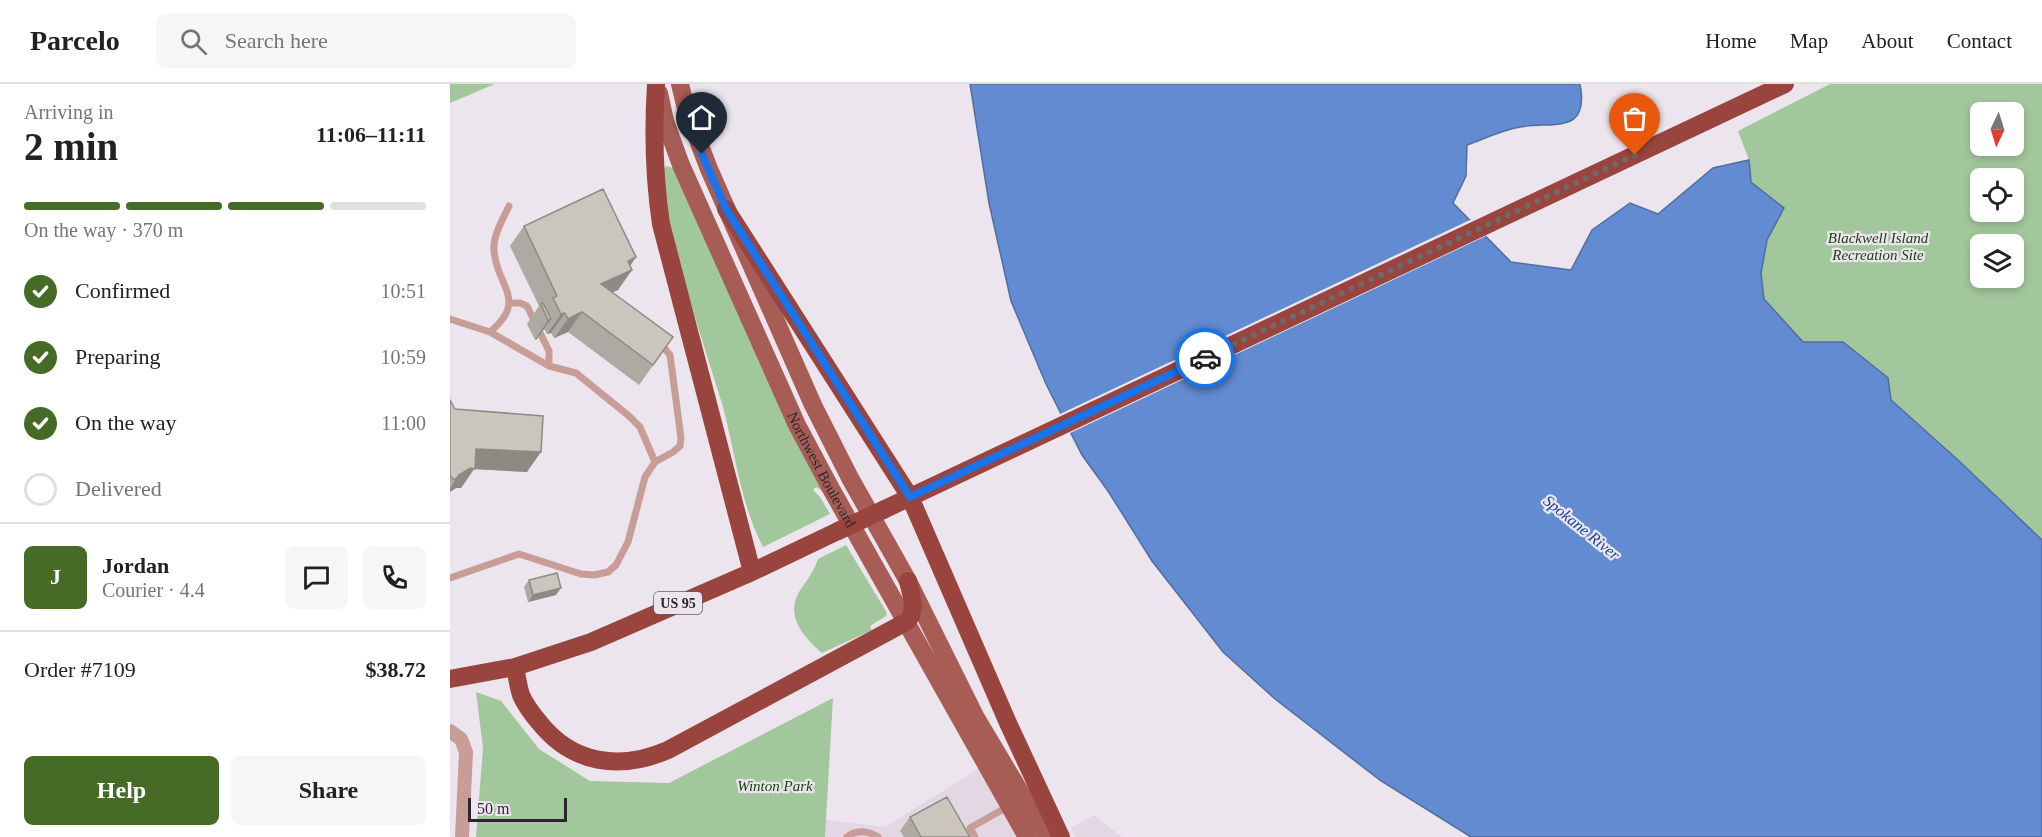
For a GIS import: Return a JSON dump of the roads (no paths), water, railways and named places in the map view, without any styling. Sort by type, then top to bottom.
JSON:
[{"type":"highway","points":[[657,84],[653,130],[657,192],[662,224],[752,572]]},
{"type":"highway","name":"US 95","points":[[450,679],[515,667],[591,642],[752,572],[1785,84]]},
{"type":"highway","points":[[726,209],[910,497],[1060,837]]},
{"type":"highway","points":[[515,667],[521,695],[534,716],[558,743],[579,755],[597,760],[614,762],[636,760],[668,750],[906,622],[911,618],[913,609],[908,580]]},
{"type":"main road","name":"Northwest Boulevard","points":[[657,84],[665,121],[675,150],[797,425],[1028,837]]},
{"type":"main road","name":"Northwest Boulevard","points":[[680,84],[696,138],[813,405],[850,478],[908,580],[975,716],[1047,837]]},
{"type":"street","points":[[456,735],[466,752],[462,837]]},
{"type":"lane","points":[[490,332],[503,321],[510,303],[494,249],[499,226],[509,206]]},
{"type":"lane","points":[[510,303],[527,306],[549,351],[549,366]]},
{"type":"lane","points":[[450,319],[490,332],[531,358],[549,366],[576,373],[640,427],[655,462]]},
{"type":"lane","points":[[450,578],[519,554],[581,574],[594,575],[608,572],[616,565],[628,542],[645,477],[655,462],[680,446],[681,438],[670,355],[656,339]]},
{"type":"lane","points":[[975,837],[970,828],[1010,805]]},
{"type":"lane","points":[[847,837],[857,832],[874,834],[878,837]]},
{"type":"water","name":"Spokane River","points":[[970,84],[1580,84],[1582,101],[1574,119],[1566,123],[1513,128],[1467,145],[1466,176],[1453,203],[1511,262],[1571,270],[1592,230],[1630,203],[1658,214],[1713,168],[1749,160],[1751,182],[1784,208],[1767,240],[1761,273],[1764,299],[1803,342],[1843,342],[1888,378],[1891,400],[2042,540],[2042,837],[1471,837],[1381,781],[1275,699],[1223,652],[1152,561],[1108,491],[1082,455],[1046,384],[1011,301],[989,203]]},
{"type":"park label","name":"Blackwell Island Recreation Site","points":[[1878,246]]},
{"type":"park label","name":"Winton Park","points":[[775,786]]}]
